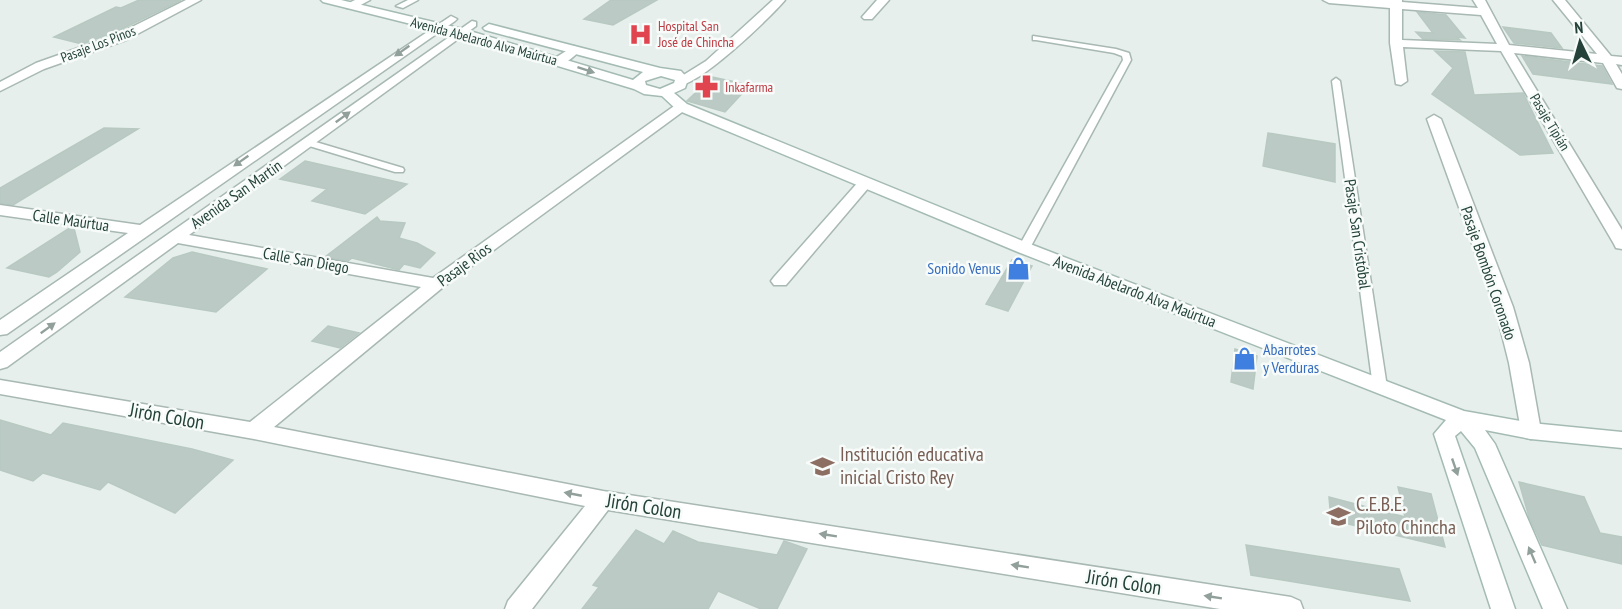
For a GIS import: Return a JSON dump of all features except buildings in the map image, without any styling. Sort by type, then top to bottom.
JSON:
[{"type":"street","name":"Pasaje Los Pinos","points":[[0,87],[40,66],[122,37],[195,0]]},
{"type":"street","name":"Avenida Abelardo Alva Maúrtua","points":[[327,0],[436,27]]},
{"type":"street","points":[[351,6],[364,0]]},
{"type":"street","name":"Avenida Abelardo Alva Maúrtua","points":[[373,0],[460,25],[559,61],[639,86],[646,91],[665,92],[682,107],[865,183],[1024,248],[1462,418],[1532,431],[1622,440]]},
{"type":"street","points":[[665,92],[676,88],[711,64],[779,0]]},
{"type":"street","points":[[868,17],[883,0]]},
{"type":"street","points":[[1329,0],[1483,6]]},
{"type":"street","points":[[1559,0],[1607,59],[1622,86]]},
{"type":"street","points":[[1395,3],[1396,43],[1401,81]]},
{"type":"street","name":"Pasaje Tipián","points":[[1483,6],[1505,48],[1622,244]]},
{"type":"street","name":"Avenida Abelardo Alva Maúrtua","points":[[460,25],[574,50],[659,72],[676,74],[682,82]]},
{"type":"street","name":"Avenida San Martin","points":[[0,329],[436,27],[460,25]]},
{"type":"street","name":"Avenida San Martin","points":[[0,362],[309,143],[460,25]]},
{"type":"street","points":[[1396,43],[1505,48],[1622,61]]},
{"type":"street","points":[[559,61],[574,50]]},
{"type":"street","points":[[639,86],[639,80],[642,77],[659,72]]},
{"type":"street","name":"Pasaje Rios","points":[[254,431],[436,284],[682,107]]},
{"type":"street","name":"Pasaje Bombón Coronado","points":[[1434,119],[1504,307],[1519,363],[1532,431]]},
{"type":"street","points":[[780,281],[865,183]]},
{"type":"street","name":"Calle Maúrtua","points":[[0,210],[141,230]]},
{"type":"street","name":"Calle San Diego","points":[[175,237],[436,284]]},
{"type":"street","name":"Jirón Colon","points":[[0,387],[254,431],[603,500],[1291,609]]},
{"type":"street","points":[[1503,609],[1444,434],[1462,418],[1484,444],[1555,609]]},
{"type":"street","points":[[517,609],[603,500]]},
{"type":"lane","points":[[400,6],[414,0]]},
{"type":"lane","points":[[1024,248],[1127,60],[1126,55],[1116,51],[1036,38]]},
{"type":"lane","name":"Pasaje San Cristóbal","points":[[1336,81],[1380,387]]},
{"type":"lane","points":[[309,143],[399,170]]},
{"type":"place","name":"Hospital San José de Chincha","points":[[640,34]]},
{"type":"place","name":"Inkafarma","points":[[707,87]]},
{"type":"place","name":"Sonido Venus","points":[[1019,268]]},
{"type":"place","name":"Abarrotes y Verduras","points":[[1245,358]]},
{"type":"place","name":"Institución educativa inicial Cristo Rey","points":[[822,466]]},
{"type":"place","name":"C.E.B.E. Piloto Chincha","points":[[1338,516]]}]
